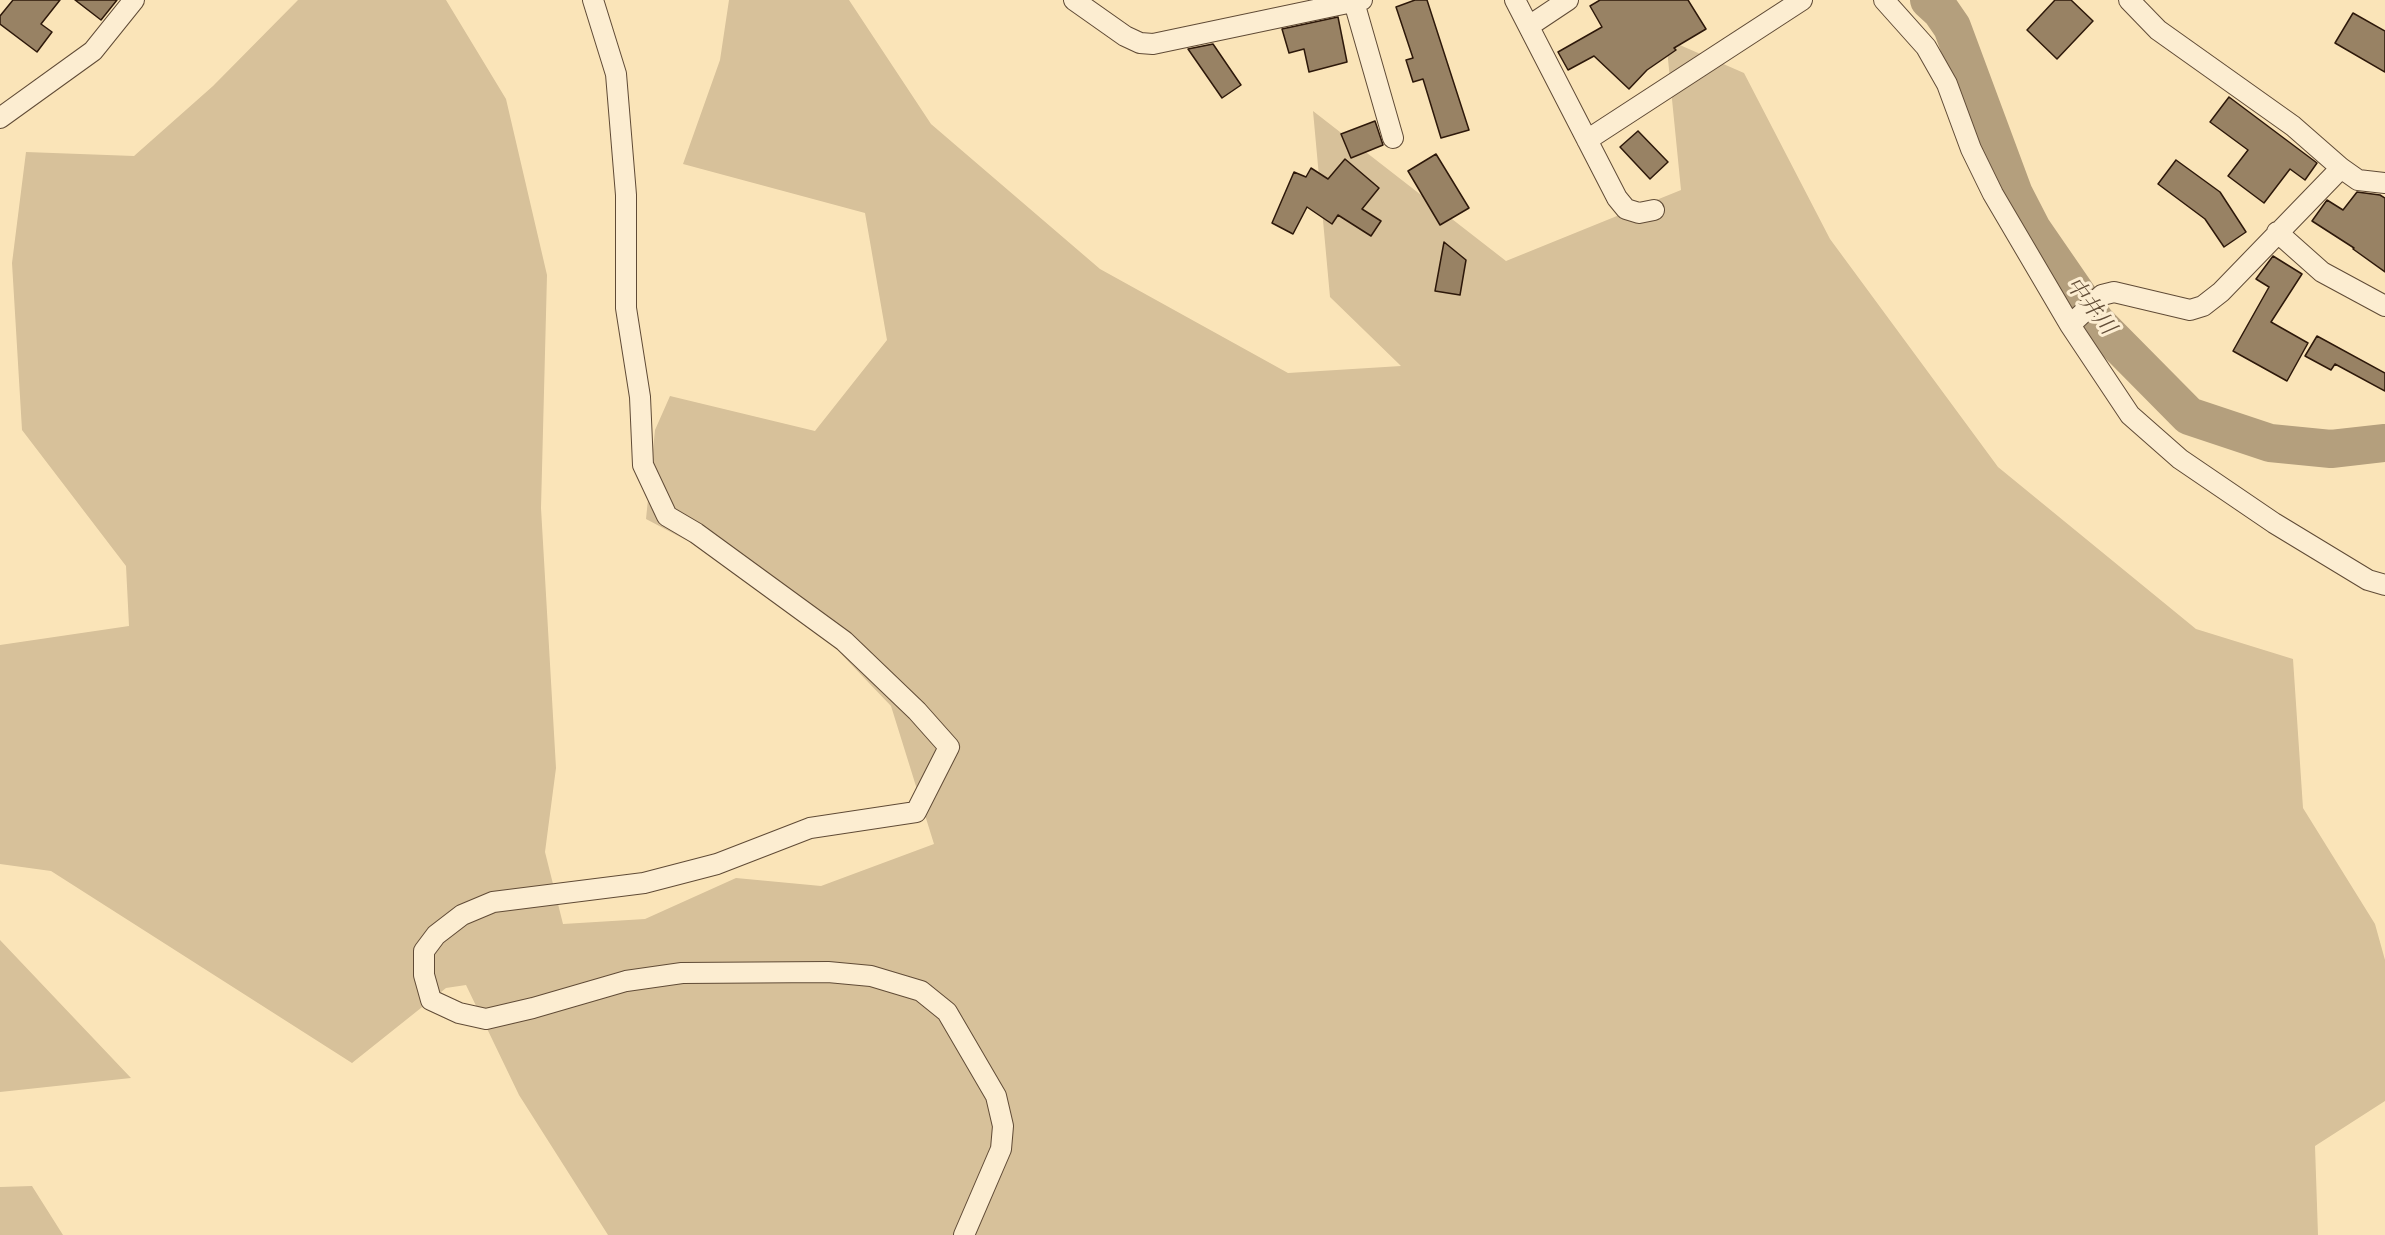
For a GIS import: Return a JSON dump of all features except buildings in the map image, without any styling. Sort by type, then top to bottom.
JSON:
[{"type":"street","points":[[0,118],[93,51],[134,0]]},
{"type":"street","points":[[593,0],[616,74],[626,195],[626,308],[640,397],[643,465],[667,516],[696,533],[844,641],[917,711],[949,747],[916,812],[810,828],[717,864],[644,883],[493,902],[462,915],[436,935],[424,951],[424,975],[431,1000],[459,1013],[486,1019],[626,981],[682,973],[828,972],[871,976],[921,991],[947,1012],[996,1096],[1003,1126],[1001,1149],[964,1235]]},
{"type":"street","points":[[1074,0],[1125,36],[1140,43],[1153,45],[1358,1],[1393,138]]},
{"type":"street","points":[[1515,0],[1617,198],[1626,209],[1639,213],[1654,210]]},
{"type":"street","points":[[1528,26],[1569,0]]},
{"type":"street","points":[[1587,140],[1802,0]]},
{"type":"street","points":[[1884,0],[1926,48],[1947,84],[1971,149],[1993,194],[2075,321],[2130,415],[2180,459],[2274,523],[2368,580],[2385,585]]},
{"type":"street","points":[[2129,0],[2158,30],[2293,126],[2341,168],[2358,180],[2385,183]]},
{"type":"street","points":[[2075,321],[2102,295],[2114,292],[2133,294],[2190,310],[2204,306],[2221,292],[2341,168]]},
{"type":"street","points":[[2277,232],[2322,272],[2385,306]]},
{"type":"shaded area","points":[[298,0],[446,0],[506,99],[547,275],[541,508],[556,768],[545,852],[563,924],[645,919],[736,878],[821,886],[934,844],[891,706],[779,589],[646,519],[655,430],[670,396],[815,431],[887,340],[865,213],[683,164],[720,60],[729,0],[849,0],[931,124],[1100,269],[1288,373],[1401,366],[1330,297],[1313,111],[1506,261],[1681,190],[1666,39],[1744,73],[1830,239],[1998,467],[2196,629],[2293,659],[2303,808],[2375,924],[2385,960],[2385,1101],[2315,1146],[2318,1235],[608,1235],[519,1095],[466,985],[446,988],[352,1063],[51,871],[0,864],[0,645],[129,626],[126,566],[22,430],[12,263],[26,152],[134,156],[213,86]]},
{"type":"shaded area","points":[[0,940],[131,1078],[0,1092]]},
{"type":"shaded area","points":[[32,1186],[63,1235],[0,1235],[0,1187]]},
{"type":"waterway","name":"中井川","points":[[1929,0],[1941,11],[1952,27],[2014,194],[2032,229],[2096,322],[2189,416],[2270,443],[2331,449],[2385,443]]}]
